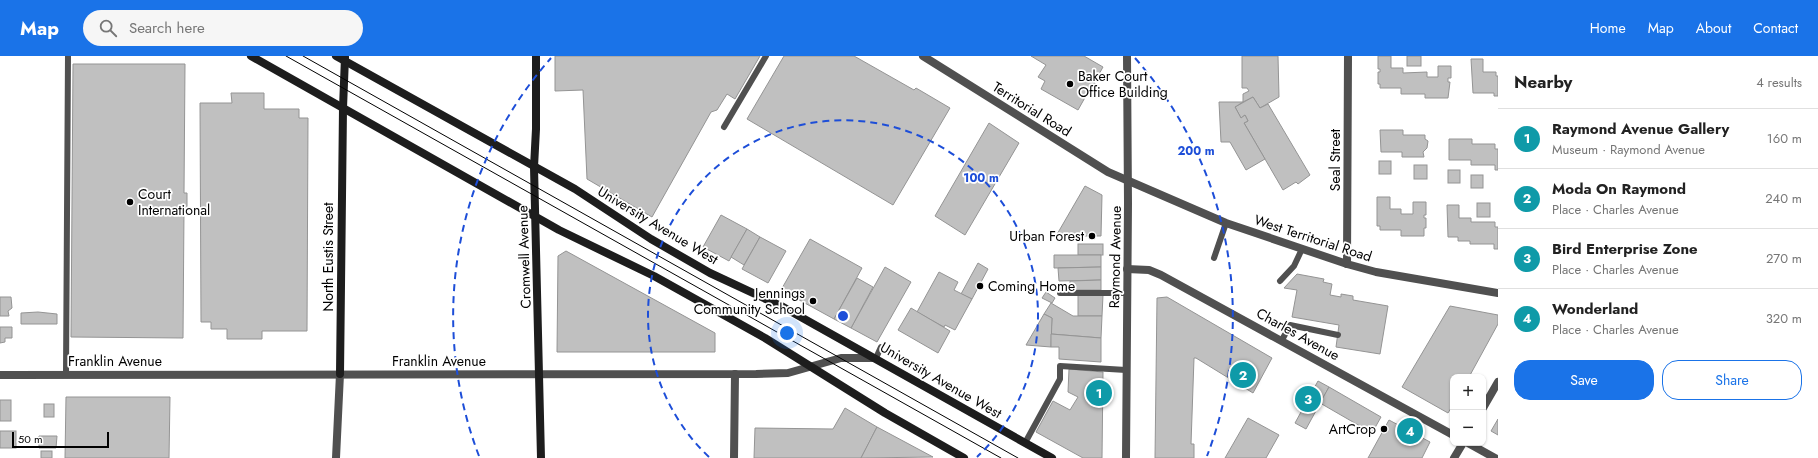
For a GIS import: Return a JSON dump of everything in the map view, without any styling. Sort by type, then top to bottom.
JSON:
[{"type":"main road","points":[[251,56],[559,230],[654,276],[765,338],[885,413],[964,458]]},
{"type":"main road","name":"University Avenue West","points":[[336,56],[345,59],[575,189],[657,243],[710,272],[783,306],[1052,458]]},
{"type":"main road","name":"Cromwell Avenue","points":[[536,56],[536,129],[534,167],[541,458]]},
{"type":"main road","name":"North Eustis Street","points":[[340,374],[343,108],[345,59]]},
{"type":"street","name":"Territorial Road","points":[[923,56],[1108,172],[1128,181]]},
{"type":"street","name":"Raymond Avenue","points":[[1126,458],[1126,270],[1128,181],[1127,56]]},
{"type":"street","name":"Seal Street","points":[[1347,264],[1348,56]]},
{"type":"street","name":"West Territorial Road","points":[[1128,181],[1226,222],[1347,264],[1376,272],[1498,293]]},
{"type":"street","name":"Charles Avenue","points":[[1126,270],[1149,270],[1161,275],[1450,433]]},
{"type":"street","name":"Franklin Avenue","points":[[0,375],[734,374],[788,372],[811,368],[841,358],[876,358]]},
{"type":"street","name":"North Eustis Street","points":[[336,458],[340,374]]},
{"type":"street","points":[[734,374],[734,458]]},
{"type":"street","points":[[1486,403],[1498,382]]},
{"type":"street","points":[[1454,458],[1461,446]]},
{"type":"street","points":[[1473,446],[1495,458]]},
{"type":"lane","points":[[66,374],[68,56]]},
{"type":"lane","points":[[724,128],[766,56]]},
{"type":"lane","points":[[1214,258],[1226,222]]},
{"type":"lane","points":[[1280,280],[1294,266],[1302,249]]},
{"type":"lane","points":[[1060,293],[1127,293]]},
{"type":"lane","points":[[1282,340],[1290,325],[1338,335]]},
{"type":"lane","points":[[876,358],[881,347]]},
{"type":"lane","points":[[1025,443],[1060,380],[1060,366],[1126,370]]},
{"type":"building","points":[[555,56],[760,56],[735,99],[727,94],[717,110],[711,112],[652,217],[587,179],[583,90],[555,91]]},
{"type":"building","points":[[784,56],[854,56],[914,90],[916,88],[950,108],[893,205],[747,119]]},
{"type":"building","name":"Baker Court Office Building","points":[[1031,56],[1084,56],[1103,67],[1094,83],[1097,85],[1091,96],[1087,94],[1078,110],[1041,89],[1045,81],[1038,77],[1046,65]]},
{"type":"building","points":[[1242,56],[1278,56],[1279,97],[1260,108],[1253,97],[1243,102],[1243,94],[1249,91],[1247,88],[1242,88]]},
{"type":"building","points":[[1378,56],[1391,56],[1391,68],[1403,68],[1403,73],[1427,72],[1427,77],[1438,77],[1438,66],[1451,66],[1451,78],[1448,78],[1448,82],[1450,82],[1448,98],[1425,98],[1425,94],[1401,94],[1401,88],[1380,88],[1380,84],[1378,84],[1378,72],[1380,72],[1380,69],[1378,69]]},
{"type":"building","points":[[1407,56],[1421,56],[1421,66],[1407,66]]},
{"type":"building","points":[[1471,59],[1483,59],[1483,72],[1496,72],[1496,76],[1498,76],[1498,96],[1494,96],[1494,93],[1473,93]]},
{"type":"building","name":"Court International","points":[[73,64],[185,64],[184,193],[187,193],[187,210],[184,210],[183,338],[71,337]]},
{"type":"building","points":[[231,93],[264,93],[264,109],[299,109],[299,118],[308,118],[307,331],[262,331],[262,339],[227,339],[227,329],[211,329],[211,322],[201,322],[200,103],[232,103]]},
{"type":"building","points":[[1253,97],[1260,108],[1268,104],[1310,175],[1298,184],[1296,182],[1283,190],[1244,123],[1248,121],[1245,115],[1241,118],[1235,107]]},
{"type":"building","points":[[1219,102],[1243,102],[1235,107],[1241,118],[1245,115],[1248,121],[1244,123],[1265,159],[1246,170],[1230,142],[1221,142]]},
{"type":"building","points":[[989,123],[1019,143],[965,235],[935,216]]},
{"type":"building","points":[[1380,130],[1403,130],[1403,135],[1425,135],[1425,139],[1428,141],[1427,148],[1423,152],[1424,157],[1402,157],[1402,152],[1381,152]]},
{"type":"building","points":[[1449,139],[1472,139],[1472,144],[1495,144],[1495,149],[1498,149],[1498,170],[1495,170],[1495,165],[1471,165],[1471,160],[1449,160]]},
{"type":"building","points":[[1379,161],[1391,161],[1391,174],[1379,174]]},
{"type":"building","points":[[1414,165],[1427,165],[1427,179],[1414,179]]},
{"type":"building","points":[[1448,170],[1460,170],[1460,183],[1448,183]]},
{"type":"building","points":[[1471,175],[1483,175],[1483,188],[1471,188]]},
{"type":"building","points":[[1085,186],[1102,195],[1101,236],[1056,236]]},
{"type":"building","points":[[1377,197],[1390,197],[1390,209],[1401,209],[1401,214],[1413,214],[1413,202],[1426,202],[1426,215],[1424,215],[1424,218],[1426,218],[1426,228],[1424,228],[1424,236],[1401,236],[1401,230],[1380,230],[1380,226],[1377,226]]},
{"type":"building","points":[[1477,203],[1490,203],[1490,217],[1477,217]]},
{"type":"building","points":[[1447,205],[1459,205],[1459,218],[1471,218],[1471,222],[1495,222],[1495,227],[1498,227],[1498,249],[1494,249],[1494,244],[1470,244],[1470,241],[1458,241],[1458,237],[1448,237]]},
{"type":"building","points":[[721,215],[747,229],[729,261],[703,247]]},
{"type":"building","points":[[747,229],[760,237],[744,265],[731,257]]},
{"type":"building","points":[[760,237],[786,251],[768,283],[742,269]]},
{"type":"building","points":[[810,239],[862,268],[834,319],[781,290]]},
{"type":"building","points":[[1078,244],[1103,244],[1103,255],[1078,255]]},
{"type":"building","points":[[566,251],[715,333],[715,352],[557,352],[558,256]]},
{"type":"building","points":[[1054,255],[1101,255],[1101,267],[1054,268]]},
{"type":"building","points":[[978,263],[988,269],[972,299],[961,294]]},
{"type":"building","points":[[885,267],[911,282],[877,342],[851,328]]},
{"type":"building","points":[[1101,267],[1101,280],[1059,281],[1058,268]]},
{"type":"building","points":[[939,272],[958,282],[954,290],[972,299],[955,330],[945,325],[944,327],[917,312]]},
{"type":"building","points":[[1297,274],[1324,279],[1323,282],[1332,284],[1330,295],[1341,297],[1341,294],[1353,296],[1353,300],[1388,306],[1380,354],[1336,347],[1339,325],[1292,317],[1297,290],[1284,288]]},
{"type":"building","points":[[857,278],[873,287],[851,328],[834,319]]},
{"type":"building","points":[[1101,280],[1101,290],[1070,290],[1070,281]]},
{"type":"building","points":[[1046,292],[1055,298],[1052,303],[1042,298]]},
{"type":"building","points":[[1078,294],[1103,295],[1102,316],[1078,316]]},
{"type":"building","points":[[0,297],[11,297],[12,308],[8,311],[9,316],[0,316]]},
{"type":"building","points":[[1167,297],[1272,358],[1253,393],[1194,358],[1191,444],[1194,444],[1194,458],[1155,458],[1157,298]]},
{"type":"building","points":[[1051,303],[1073,316],[1102,316],[1101,338],[1051,334],[1052,318],[1044,314]]},
{"type":"building","points":[[1450,306],[1498,315],[1498,324],[1471,374],[1450,374],[1450,410],[1448,413],[1402,387]]},
{"type":"building","points":[[911,308],[950,331],[938,353],[898,330]]},
{"type":"building","points":[[38,312],[57,314],[57,324],[21,324],[21,313]]},
{"type":"building","points":[[1044,314],[1052,318],[1051,347],[1026,345]]},
{"type":"building","points":[[0,327],[12,327],[12,338],[5,338],[5,342],[0,343]]},
{"type":"building","points":[[1051,334],[1101,338],[1101,362],[1059,359],[1059,347],[1051,347]]},
{"type":"building","points":[[1069,369],[1103,372],[1102,458],[1083,458],[1036,432],[1053,401],[1070,410],[1078,397],[1068,392]]},
{"type":"building","points":[[1318,381],[1329,387],[1306,429],[1295,423]]},
{"type":"building","points":[[1329,387],[1381,417],[1372,433],[1320,403]]},
{"type":"building","points":[[66,397],[170,397],[169,458],[65,458]]},
{"type":"building","points":[[0,400],[11,400],[11,421],[0,421]]},
{"type":"building","points":[[44,404],[54,404],[54,417],[44,417]]},
{"type":"building","points":[[845,408],[877,427],[861,458],[754,458],[755,428],[833,429]]},
{"type":"building","points":[[1248,418],[1279,435],[1266,458],[1225,458]]},
{"type":"building","points":[[1498,419],[1498,435],[1491,431]]},
{"type":"building","points":[[1389,420],[1430,442],[1422,458],[1368,458]]},
{"type":"building","points":[[877,427],[933,457],[861,458]]},
{"type":"building","points":[[0,431],[16,431],[16,448],[0,448]]},
{"type":"building","points":[[39,436],[57,436],[56,448],[39,448]]},
{"type":"building","points":[[41,451],[52,451],[52,458],[41,458]]},
{"type":"tram line","points":[[286,56],[1001,458]]},
{"type":"tram line","points":[[303,56],[1018,458]]},
{"type":"place","name":"Baker Court Office Building","points":[[1070,84]]},
{"type":"place","name":"Court International","points":[[130,202]]},
{"type":"place","name":"Urban Forest","points":[[1092,236]]},
{"type":"place","name":"Coming Home","points":[[980,286]]},
{"type":"place","name":"Jennings Community School","points":[[813,301]]},
{"type":"place","name":"Moda On Raymond","points":[[1243,375]]},
{"type":"place","name":"Raymond Avenue Gallery","points":[[1099,393]]},
{"type":"place","name":"Bird Enterprise Zone","points":[[1308,399]]},
{"type":"place","name":"ArtCrop","points":[[1384,429]]},
{"type":"place","name":"Wonderland","points":[[1410,431]]}]
